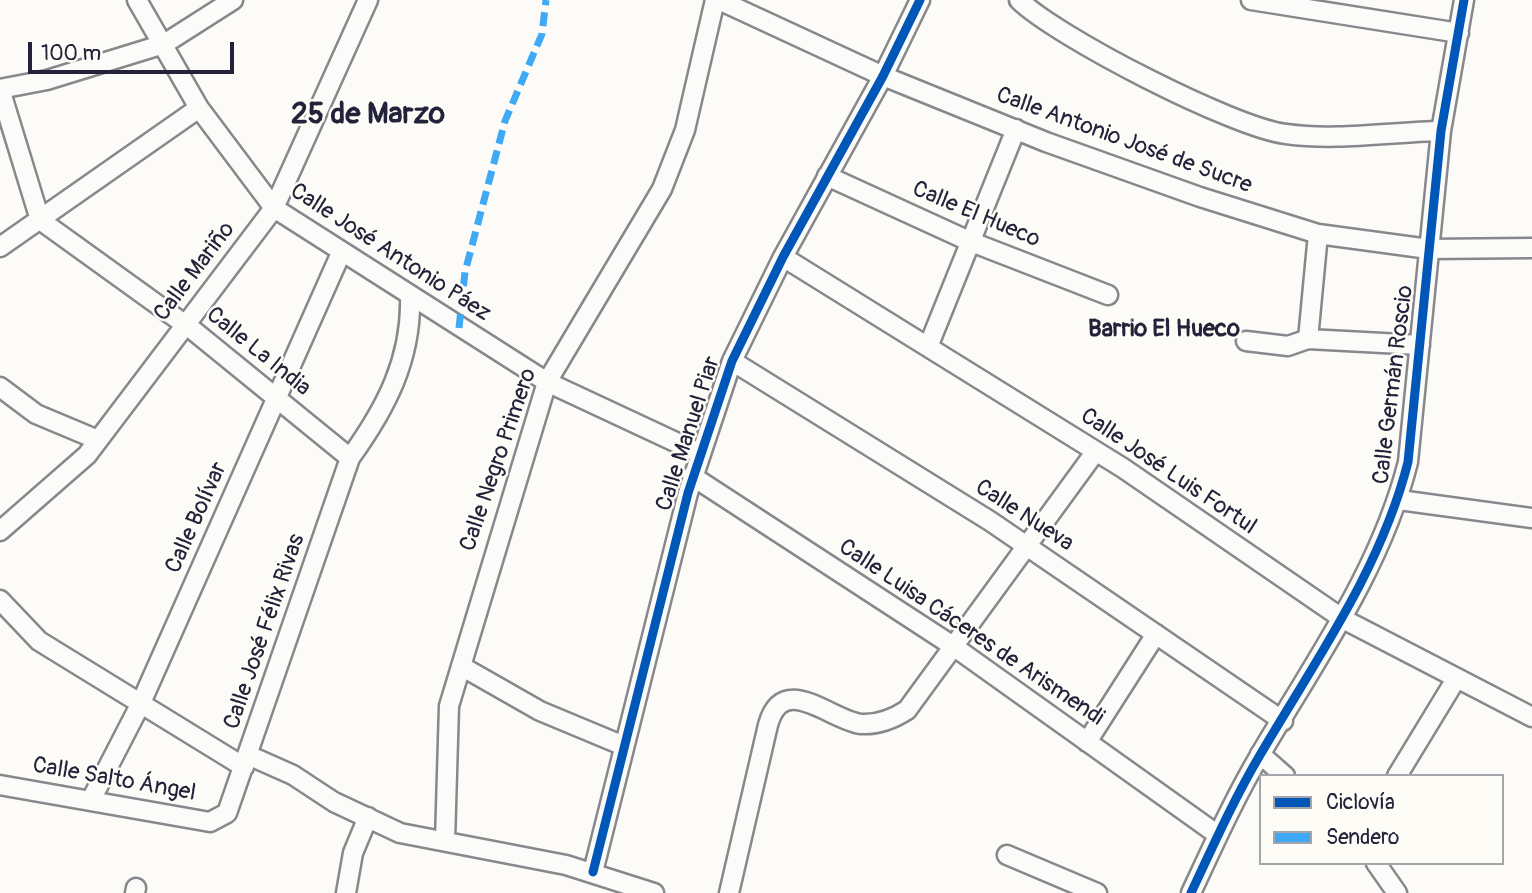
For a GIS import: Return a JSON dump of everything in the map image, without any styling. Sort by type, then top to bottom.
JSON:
[{"type":"street","name":"Calle José Antonio Páez","points":[[137,0],[199,108],[274,208],[547,382]]},
{"type":"street","points":[[40,220],[0,89],[47,80],[164,44],[233,0]]},
{"type":"street","name":"Calle Mariño","points":[[0,531],[87,455],[274,208],[368,0]]},
{"type":"street","name":"Calle Antonio José de Sucre","points":[[717,0],[883,76],[1016,129],[1200,197],[1318,234],[1429,249],[1532,248]]},
{"type":"street","name":"Calle Negro Primero","points":[[445,841],[449,706],[547,382],[662,189],[685,130],[717,0]]},
{"type":"street","name":"Calle Manuel Piar","points":[[593,872],[692,476],[732,361],[783,257],[883,76],[920,0]]},
{"type":"street","points":[[1251,0],[1459,33]]},
{"type":"street","name":"Calle Germán Roscio","points":[[1191,893],[1261,754],[1343,619],[1399,500],[1408,462],[1441,131],[1464,0]]},
{"type":"street","points":[[1025,2],[1105,55],[1241,123],[1283,134],[1323,138],[1441,131]]},
{"type":"street","points":[[0,247],[199,108]]},
{"type":"street","points":[[928,346],[1016,129]]},
{"type":"street","name":"Calle El Hueco","points":[[827,176],[969,241],[1108,295]]},
{"type":"street","name":"Calle La India","points":[[40,220],[187,326],[350,458]]},
{"type":"street","points":[[1308,339],[1318,234]]},
{"type":"street","name":"Calle Bolívar","points":[[91,800],[140,705],[341,253]]},
{"type":"street","name":"Calle José Luis Fortul","points":[[783,257],[1096,451],[1343,619],[1532,717]]},
{"type":"street","name":"Calle José Félix Rivas","points":[[220,819],[227,813],[246,761],[350,458],[380,417],[400,367],[411,328],[410,296]]},
{"type":"street","points":[[1246,341],[1288,346],[1308,339],[1420,345]]},
{"type":"street","name":"Calle Nueva","points":[[732,361],[1027,546],[1283,720]]},
{"type":"street","points":[[547,382],[699,453]]},
{"type":"street","points":[[0,387],[36,414],[98,440]]},
{"type":"street","points":[[729,893],[770,718],[786,702],[806,700],[843,719],[861,724],[890,720],[907,710],[1096,451]]},
{"type":"street","name":"Calle Luisa Cáceres de Arismendi","points":[[692,476],[953,646],[1218,835]]},
{"type":"street","points":[[1399,500],[1532,518]]},
{"type":"street","points":[[0,600],[39,641],[140,705],[246,761],[293,775],[334,802],[400,834],[593,872],[654,893]]},
{"type":"street","points":[[1087,742],[1156,634]]},
{"type":"street","points":[[461,666],[540,712],[624,746]]},
{"type":"street","points":[[1397,774],[1456,679]]},
{"type":"street","points":[[1261,754],[1283,774]]},
{"type":"street","name":"Calle Salto Ángel","points":[[0,785],[210,822],[220,819]]},
{"type":"street","points":[[346,893],[353,853],[368,817]]},
{"type":"street","points":[[1007,855],[1097,893]]},
{"type":"street","points":[[1377,865],[1397,893]]},
{"type":"marked path","points":[[459,328],[465,272],[505,121],[542,34],[546,0]]},
{"type":"cycle path","points":[[593,872],[688,493],[732,361],[783,257],[883,76],[920,0]]},
{"type":"cycle path","points":[[1191,893],[1250,772],[1364,577],[1396,501],[1408,462],[1441,131],[1464,0]]},
{"type":"district","name":"25 de Marzo","points":[[368,115]]},
{"type":"district","name":"Barrio El Hueco","points":[[1164,330]]}]
